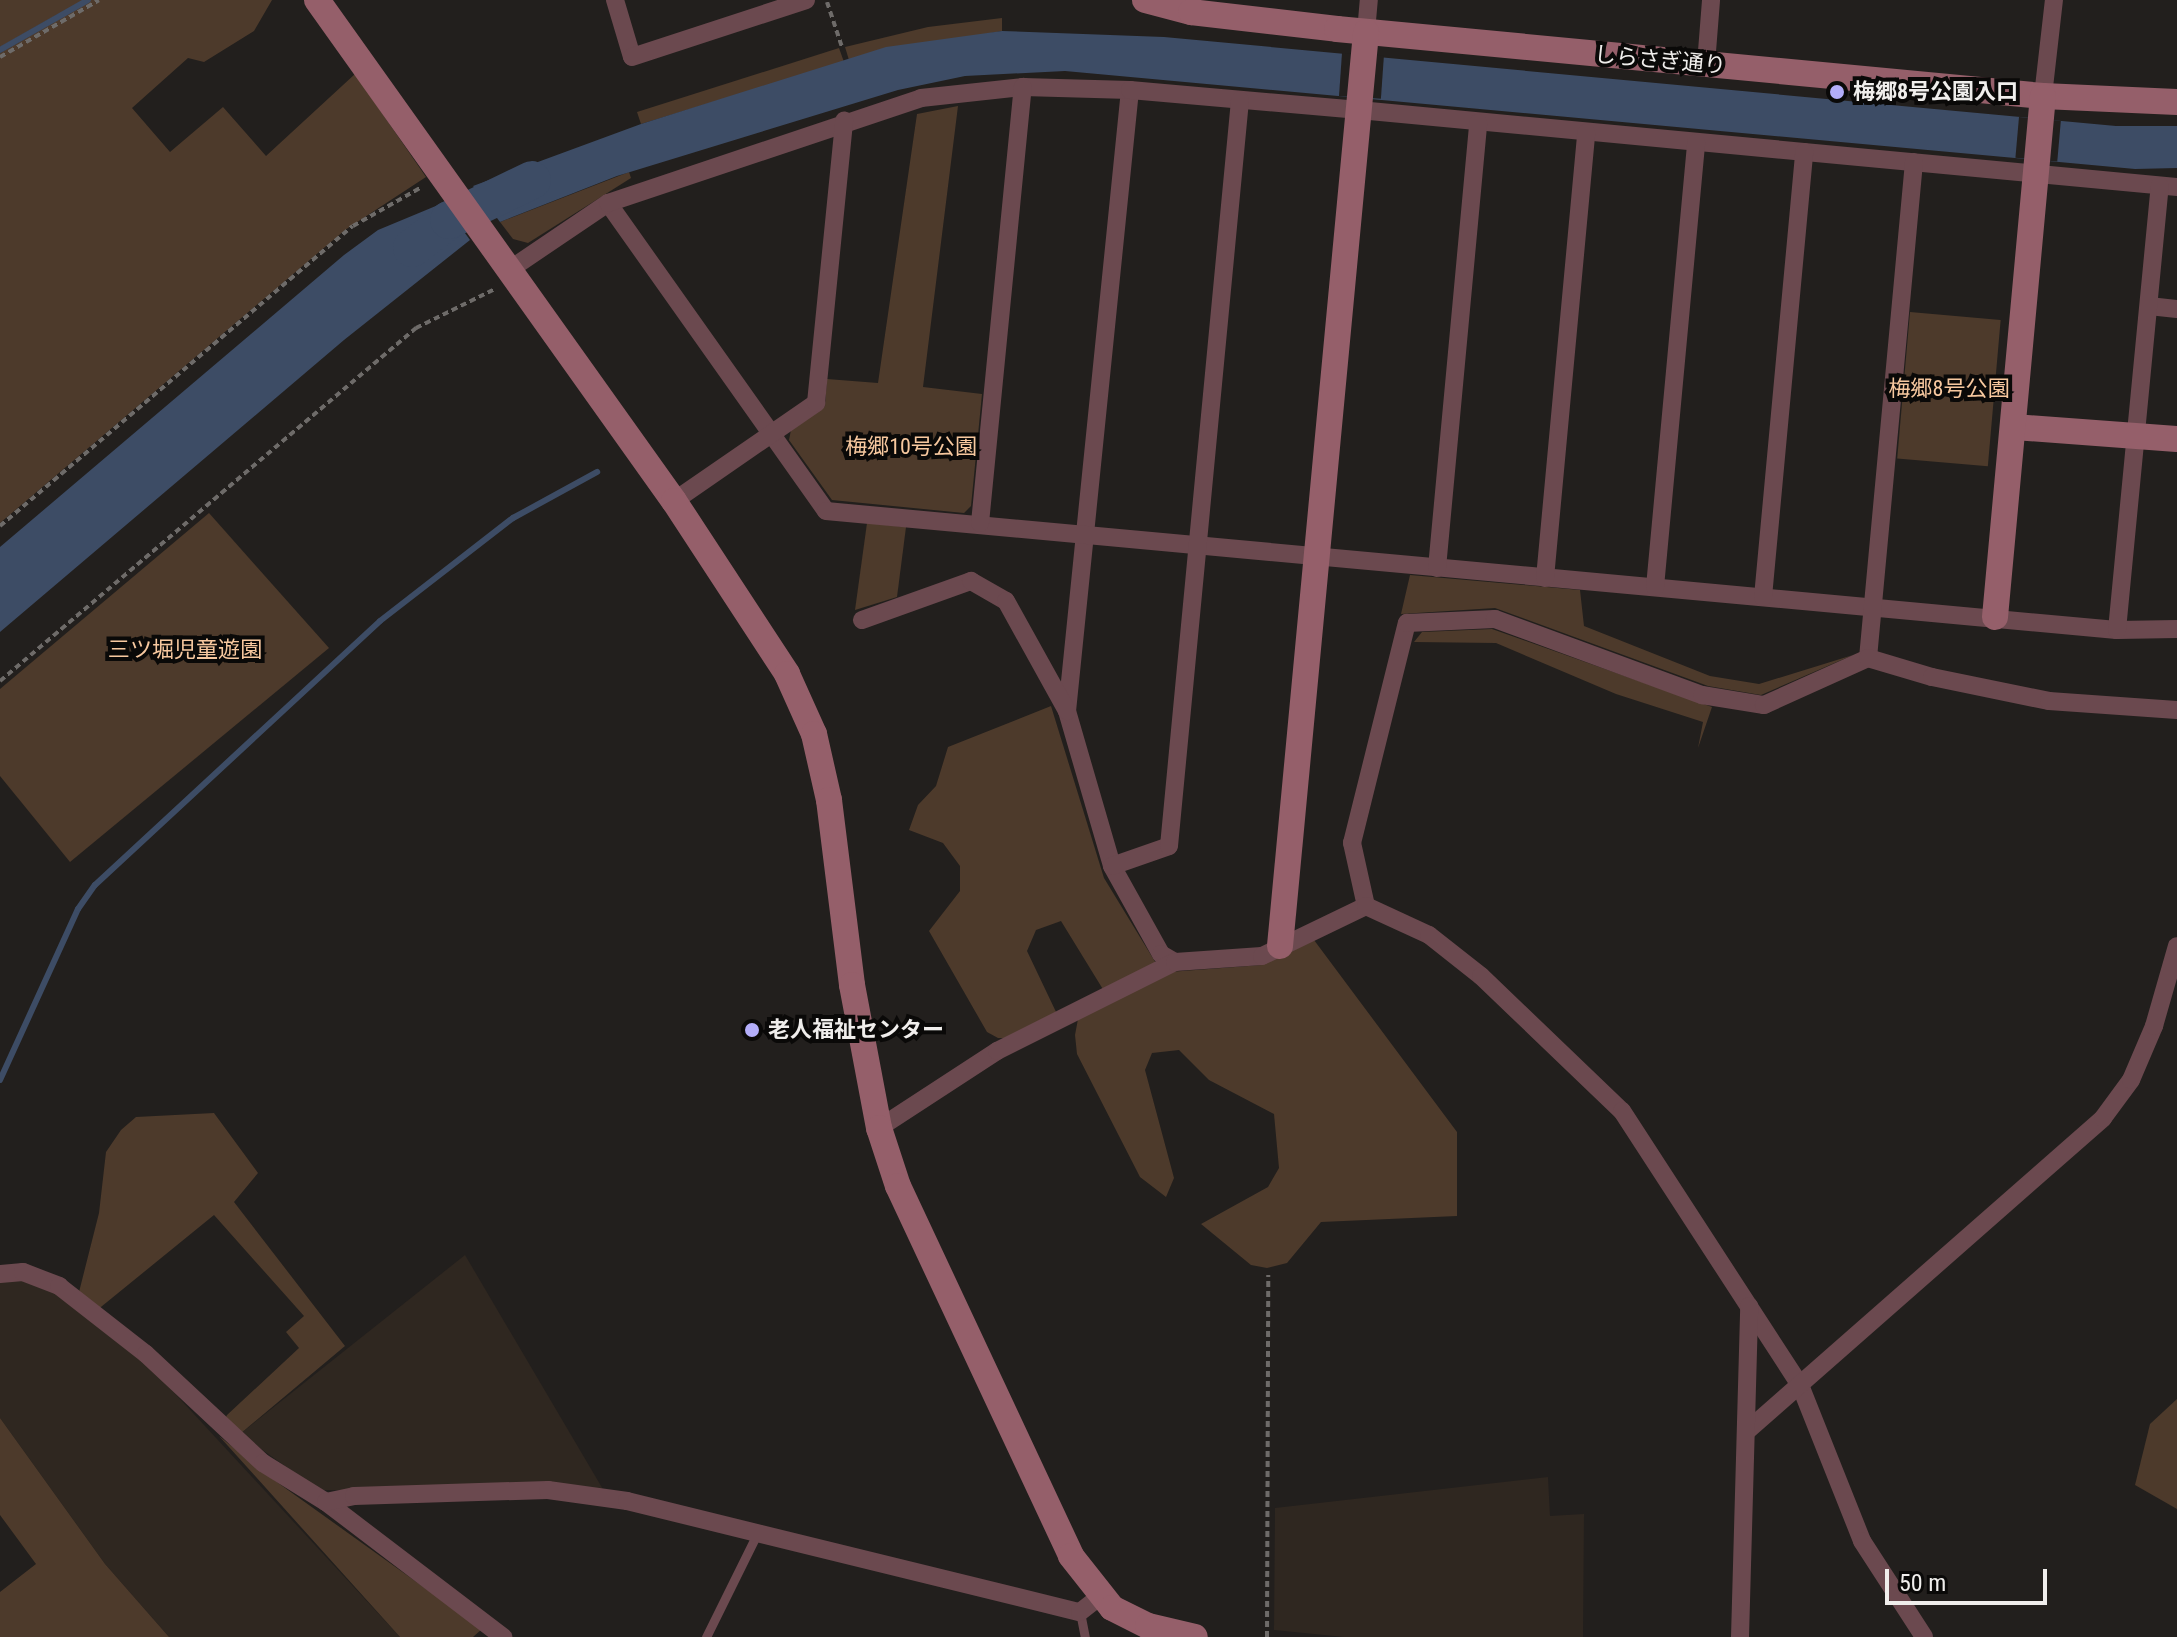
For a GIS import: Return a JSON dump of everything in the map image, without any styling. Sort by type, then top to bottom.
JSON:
[{"type":"street","points":[[317,0],[674,501],[787,674],[814,734],[879,1128],[898,1186],[1071,1556],[1089,1604]]},
{"type":"street","points":[[615,0],[632,57],[806,0]]},
{"type":"street","name":"しらさぎ通り","points":[[1145,0],[1191,12],[1365,43],[1706,64],[2042,105],[2177,102]]},
{"type":"street","points":[[1280,946],[1369,0]]},
{"type":"street","points":[[1706,64],[1711,0]]},
{"type":"street","points":[[1995,617],[2054,0]]},
{"type":"street","points":[[513,275],[608,203],[844,120],[921,98],[1023,87],[1130,90],[1240,100],[1359,104],[1478,123],[1914,162],[2036,167],[2168,187],[2149,306],[2117,630]]},
{"type":"street","points":[[980,523],[1023,87]]},
{"type":"street","points":[[1067,711],[1088,537],[1130,90]]},
{"type":"street","points":[[1112,866],[1169,846],[1240,100]]},
{"type":"street","points":[[674,501],[816,403],[844,120]]},
{"type":"street","points":[[1437,568],[1478,123]]},
{"type":"street","points":[[1545,578],[1586,133]]},
{"type":"street","points":[[1655,587],[1696,143]]},
{"type":"street","points":[[1763,597],[1804,152]]},
{"type":"street","points":[[1868,658],[1914,162]]},
{"type":"street","points":[[608,203],[826,511],[2117,630],[2177,629]]},
{"type":"street","points":[[2149,306],[2177,309]]},
{"type":"street","points":[[2014,427],[2177,439]]},
{"type":"street","points":[[862,620],[971,581],[1006,601],[1067,711],[1112,866],[1161,954],[1175,962]]},
{"type":"street","points":[[1366,906],[1352,843],[1407,623],[1495,619],[1702,695],[1764,705],[1868,658],[2049,701],[2177,710]]},
{"type":"street","points":[[879,1128],[997,1051],[1175,962],[1262,956],[1366,906],[1429,935],[1470,968],[1622,1111],[1800,1385],[1862,1541],[1924,1637]]},
{"type":"street","points":[[1747,1431],[2103,1118],[2131,1080],[2154,1026],[2177,946]]},
{"type":"street","points":[[0,1274],[23,1272],[59,1286],[146,1354],[263,1463],[326,1502],[503,1637]]},
{"type":"street","points":[[1740,1637],[1749,1306]]},
{"type":"street","points":[[326,1502],[354,1496],[548,1490],[627,1501],[756,1536],[1089,1604],[1148,1626],[1195,1637]]},
{"type":"lane","points":[[706,1637],[756,1536]]},
{"type":"lane","points":[[1085,1637],[1089,1604]]},
{"type":"path","points":[[0,57],[99,0]]},
{"type":"path","points":[[826,0],[842,47]]},
{"type":"path","points":[[0,526],[353,226],[445,181]]},
{"type":"path","points":[[0,681],[416,328],[513,275]]},
{"type":"path","points":[[1267,1637],[1268,1275]]},
{"type":"shaded area","points":[[465,1255],[604,1491],[319,1490],[240,1434]]},
{"type":"shaded area","points":[[22,1277],[50,1286],[144,1360],[400,1637],[169,1637],[105,1564],[0,1418],[0,1278]]},
{"type":"shaded area","points":[[1548,1477],[1550,1516],[1584,1514],[1583,1637],[1344,1637],[1274,1630],[1275,1508]]},
{"type":"green space","points":[[0,0],[272,0],[254,31],[204,62],[188,58],[132,108],[170,152],[223,107],[266,156],[355,74],[426,177],[345,230],[0,523],[0,53],[70,13],[58,14],[0,47]]},
{"type":"green space","points":[[1002,18],[1002,31],[849,60],[845,47],[928,27]]},
{"type":"green space","points":[[839,48],[844,62],[641,124],[637,112]]},
{"type":"green space","name":"梅郷10号公園","points":[[958,106],[923,387],[982,394],[971,506],[964,513],[832,500],[789,440],[791,430],[825,406],[827,379],[878,383],[917,114]]},
{"type":"green space","points":[[629,172],[631,178],[528,243],[513,239],[500,222]]},
{"type":"green space","name":"梅郷8号公園","points":[[1910,312],[2001,320],[1988,466],[1897,458]]},
{"type":"green space","name":"三ツ堀児童遊園","points":[[209,513],[329,648],[70,862],[0,776],[0,689]]},
{"type":"green space","points":[[867,523],[906,527],[897,597],[855,610]]},
{"type":"green space","points":[[1410,575],[1580,590],[1584,626],[1710,676],[1759,684],[1853,655],[1761,695],[1708,686],[1495,608],[1401,614]]},
{"type":"green space","points":[[1492,629],[1712,707],[1698,748],[1703,722],[1616,694],[1496,643],[1414,642],[1422,632]]},
{"type":"green space","points":[[1051,706],[1104,878],[1157,965],[1104,991],[1061,921],[1036,930],[1027,951],[1057,1014],[1009,1038],[998,1038],[987,1032],[929,931],[960,891],[960,866],[943,843],[909,830],[918,805],[936,786],[948,747]]},
{"type":"green space","points":[[1314,940],[1457,1132],[1457,1216],[1321,1222],[1287,1263],[1267,1268],[1251,1265],[1201,1224],[1268,1187],[1279,1168],[1274,1114],[1209,1080],[1179,1050],[1152,1053],[1145,1070],[1174,1178],[1166,1197],[1140,1177],[1077,1054],[1075,1035],[1078,1019],[1169,972],[1262,965]]},
{"type":"green space","points":[[214,1113],[258,1173],[234,1202],[345,1346],[240,1434],[224,1421],[227,1415],[299,1348],[286,1332],[304,1316],[214,1215],[96,1311],[78,1296],[99,1213],[106,1152],[121,1130],[136,1117]]},
{"type":"green space","points":[[2177,1399],[2177,1509],[2135,1485],[2150,1424]]},
{"type":"green space","points":[[0,1418],[105,1564],[169,1637],[0,1637],[0,1592],[36,1564],[0,1515]]},
{"type":"green space","points":[[219,1436],[274,1480],[482,1629],[473,1637],[400,1637]]},
{"type":"water","points":[[1002,31],[1164,37],[2116,126],[2177,126],[2177,168],[2135,169],[1065,71],[965,76],[898,90],[617,176],[500,222],[473,186],[641,124],[886,47]]},
{"type":"water","points":[[443,203],[470,240],[344,340],[0,632],[0,547],[344,255],[378,230]]},
{"type":"pier","points":[[1342,53],[1384,56],[1381,99],[1339,96]]},
{"type":"pier","points":[[2019,117],[2061,121],[2057,162],[2015,158]]},
{"type":"waterway","points":[[0,50],[88,0]]},
{"type":"waterway","points":[[412,248],[449,220],[532,180]]},
{"type":"waterway","points":[[0,1080],[78,909],[95,885],[380,621],[513,518],[597,472]]},
{"type":"place","name":"梅郷8号公園入口","points":[[1837,92]]},
{"type":"place","name":"老人福祉センター","points":[[752,1030]]}]
